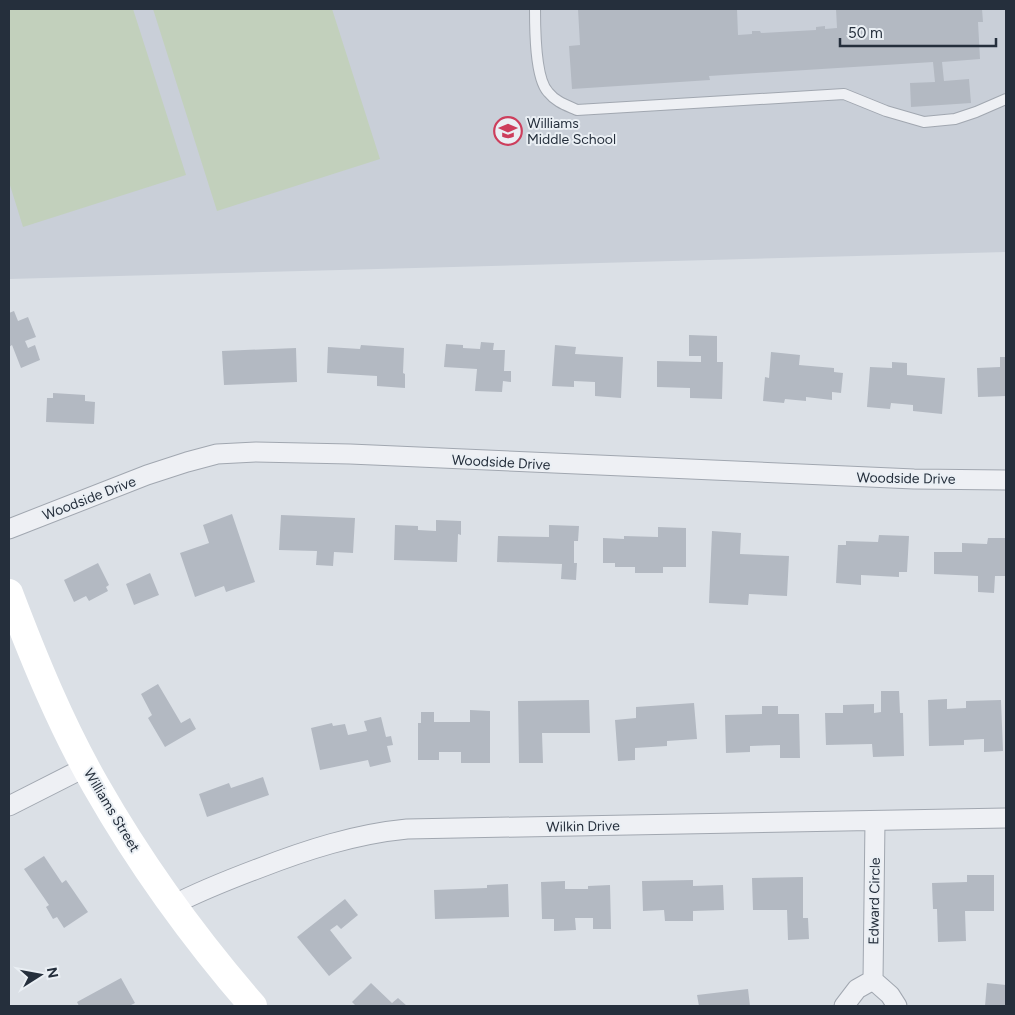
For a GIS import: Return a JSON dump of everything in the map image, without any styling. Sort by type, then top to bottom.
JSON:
[{"type":"main road","name":"Williams Street","points":[[9,592],[56,708],[86,767],[124,832],[173,904],[214,959],[253,1006]]},
{"type":"street","name":"Woodside Drive","points":[[9,529],[147,475],[187,462],[217,454],[256,452],[350,454],[885,478],[1006,480]]},
{"type":"street","points":[[9,806],[86,767]]},
{"type":"street","name":"Wilkin Drive","points":[[173,904],[215,885],[298,854],[342,840],[407,829],[1006,818]]},
{"type":"street","name":"Edward Circle","points":[[873,980],[875,821]]},
{"type":"street","points":[[844,1006],[857,989],[873,980],[890,994],[897,1006]]},
{"type":"lane","points":[[536,9],[540,78],[546,91],[558,102],[577,110],[844,94],[886,112],[924,122],[955,119],[1006,99]]},
{"type":"shaded area","name":"Williams Middle School","points":[[9,9],[1006,9],[1006,252],[9,279]]},
{"type":"green space","points":[[9,9],[133,9],[186,175],[23,227],[9,182]]},
{"type":"green space","points":[[153,9],[332,9],[380,159],[217,211]]},
{"type":"building","points":[[578,9],[737,9],[738,35],[752,34],[752,31],[760,31],[761,33],[816,30],[816,27],[825,26],[825,29],[837,28],[836,9],[982,9],[983,22],[978,22],[980,59],[942,62],[944,81],[969,79],[971,103],[911,107],[910,83],[935,82],[933,62],[709,76],[710,80],[572,89],[569,46],[580,45]]},
{"type":"building","points":[[14,311],[18,321],[28,317],[36,337],[25,341],[28,348],[35,345],[40,360],[21,368],[12,345],[9,347],[9,313]]},
{"type":"building","points":[[689,335],[717,336],[717,362],[723,362],[722,399],[690,398],[690,388],[657,387],[657,361],[701,362],[701,356],[689,356]]},
{"type":"building","points":[[481,342],[494,343],[493,350],[505,350],[504,371],[511,371],[511,382],[503,381],[502,392],[475,391],[477,369],[444,367],[446,344],[480,349]]},
{"type":"building","points":[[361,345],[404,348],[403,373],[405,374],[405,388],[377,386],[377,376],[327,373],[328,347],[360,349]]},
{"type":"building","points":[[555,345],[576,347],[575,354],[623,357],[621,398],[595,396],[595,382],[574,381],[574,387],[552,386]]},
{"type":"building","points":[[296,348],[297,382],[224,385],[222,351]]},
{"type":"building","points":[[771,352],[800,355],[799,365],[834,368],[834,372],[843,373],[841,393],[832,392],[832,400],[806,397],[806,401],[785,399],[784,403],[763,401],[765,377],[769,378]]},
{"type":"building","points":[[1000,357],[1006,357],[1006,396],[978,397],[977,368],[1000,367]]},
{"type":"building","points":[[892,362],[907,363],[907,375],[945,378],[942,414],[913,411],[913,405],[891,403],[890,409],[867,407],[870,367],[892,368]]},
{"type":"building","points":[[53,393],[85,395],[85,401],[95,402],[94,424],[46,422],[47,398],[53,398]]},
{"type":"building","points":[[232,514],[255,582],[226,592],[224,586],[195,597],[180,553],[209,543],[203,525]]},
{"type":"building","points":[[281,515],[355,518],[353,553],[334,552],[333,566],[316,565],[317,551],[279,550]]},
{"type":"building","points":[[436,520],[461,521],[461,535],[458,534],[457,562],[394,560],[395,525],[418,526],[418,530],[436,531]]},
{"type":"building","points":[[549,525],[579,526],[578,541],[574,541],[574,563],[577,563],[576,580],[561,579],[562,564],[497,562],[498,536],[549,537]]},
{"type":"building","points":[[658,527],[686,528],[686,567],[663,567],[663,573],[635,573],[635,567],[615,567],[615,563],[603,563],[603,538],[624,539],[624,536],[658,537]]},
{"type":"building","points":[[712,531],[741,533],[740,554],[789,556],[787,596],[749,594],[748,605],[709,603]]},
{"type":"building","points":[[879,535],[909,536],[907,572],[899,572],[899,577],[861,575],[861,585],[836,583],[838,545],[846,545],[846,541],[878,542]]},
{"type":"building","points":[[988,538],[1006,538],[1006,576],[995,576],[994,593],[978,592],[978,576],[934,574],[934,552],[962,552],[962,543],[987,544]]},
{"type":"building","points":[[98,563],[109,585],[106,587],[108,591],[89,601],[86,596],[74,602],[64,580]]},
{"type":"building","points":[[150,573],[159,595],[134,605],[126,584]]},
{"type":"building","points":[[158,684],[181,723],[190,718],[196,729],[165,747],[148,718],[152,715],[141,694]]},
{"type":"building","points":[[881,691],[899,691],[900,713],[903,713],[904,756],[873,757],[872,744],[826,745],[825,713],[843,713],[843,705],[874,704],[874,713],[881,712]]},
{"type":"building","points":[[947,699],[947,709],[966,708],[966,701],[1001,700],[1003,751],[984,752],[984,739],[964,740],[964,745],[929,746],[928,700]]},
{"type":"building","points":[[589,700],[590,733],[542,733],[543,763],[519,763],[518,701]]},
{"type":"building","points":[[694,703],[697,739],[667,741],[667,746],[635,748],[635,760],[618,761],[615,720],[636,718],[636,707]]},
{"type":"building","points":[[762,706],[778,706],[778,714],[799,714],[800,758],[780,758],[780,745],[750,746],[750,752],[726,753],[725,715],[762,714]]},
{"type":"building","points":[[470,710],[490,711],[490,763],[461,763],[461,752],[439,752],[439,760],[418,760],[418,723],[421,723],[421,712],[434,712],[434,722],[470,722]]},
{"type":"building","points":[[381,717],[386,737],[391,736],[393,745],[387,746],[391,762],[370,767],[368,760],[320,770],[311,728],[332,723],[333,726],[345,724],[348,735],[367,731],[364,721]]},
{"type":"building","points":[[263,777],[269,795],[207,817],[199,794],[229,783],[231,788]]},
{"type":"building","points":[[44,856],[62,883],[66,880],[88,912],[64,928],[57,917],[53,919],[46,907],[49,905],[24,869]]},
{"type":"building","points":[[967,875],[994,875],[994,911],[965,911],[966,941],[938,942],[937,909],[933,909],[932,883],[967,882]]},
{"type":"building","points":[[803,877],[803,918],[808,918],[809,939],[788,940],[787,910],[753,910],[752,878]]},
{"type":"building","points":[[693,880],[693,886],[723,885],[724,910],[693,911],[693,921],[665,921],[664,910],[643,911],[642,881]]},
{"type":"building","points":[[565,881],[565,889],[588,889],[588,886],[610,885],[611,929],[593,929],[593,918],[575,918],[576,930],[554,931],[554,919],[542,919],[541,882]]},
{"type":"building","points":[[508,884],[509,917],[435,919],[434,890],[487,888],[487,885]]},
{"type":"building","points":[[345,899],[358,915],[341,929],[337,925],[330,930],[352,958],[329,976],[297,937]]},
{"type":"building","points":[[121,978],[135,1003],[129,1006],[79,1006],[77,1002]]},
{"type":"building","points":[[371,983],[392,1003],[398,998],[407,1006],[356,1006],[352,1002]]},
{"type":"building","points":[[987,983],[1006,985],[1006,1006],[985,1006]]},
{"type":"building","points":[[748,989],[750,1006],[699,1006],[697,995]]},
{"type":"place","name":"Williams Middle School","points":[[508,131]]}]
